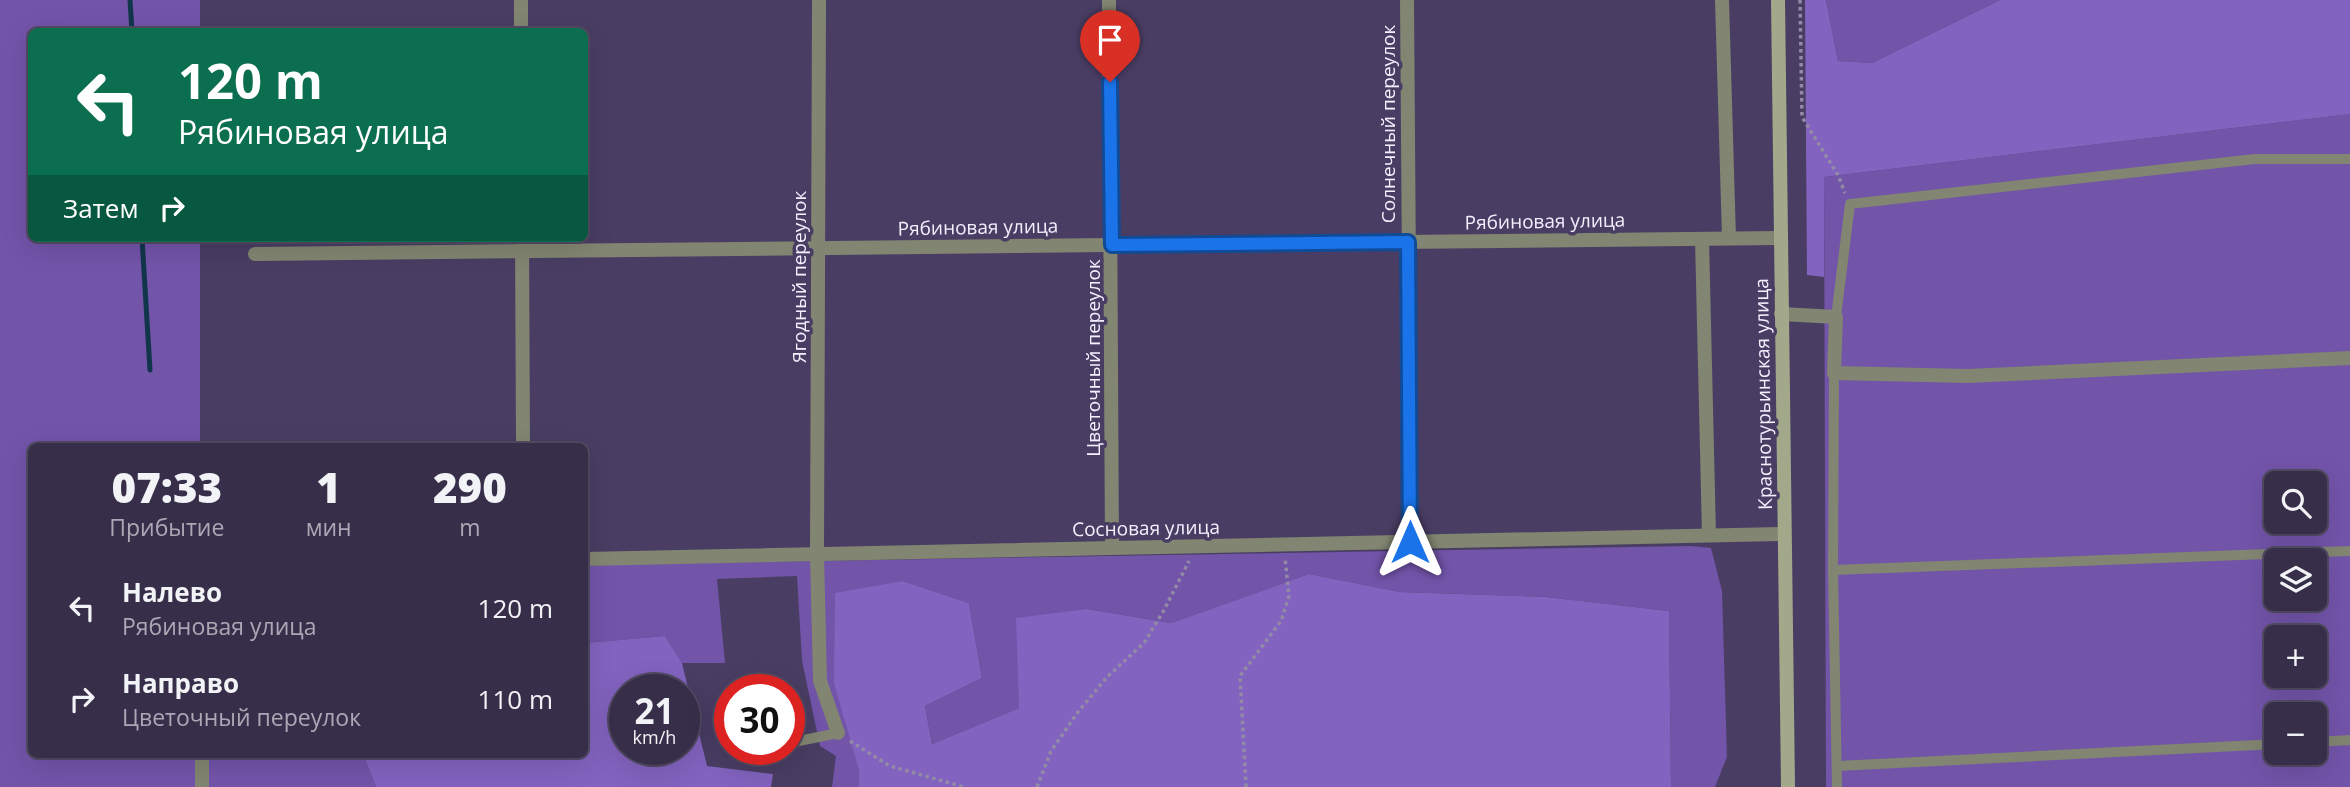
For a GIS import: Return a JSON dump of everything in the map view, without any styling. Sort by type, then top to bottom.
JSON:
[{"type":"main road","name":"Краснотурьинская улица","points":[[1778,0],[1788,787]]},
{"type":"street","points":[[521,0],[521,28]]},
{"type":"street","name":"Ягодный переулок","points":[[818,0],[817,554],[820,681],[838,733]]},
{"type":"street","name":"Цветочный переулок","points":[[1109,0],[1112,548]]},
{"type":"street","name":"Солнечный переулок","points":[[1407,0],[1410,542]]},
{"type":"street","points":[[1721,0],[1729,238]]},
{"type":"street","name":"Рябиновая улица","points":[[255,254],[522,245],[818,248],[1780,238]]},
{"type":"street","points":[[1702,239],[1709,535]]},
{"type":"street","points":[[522,245],[523,443]]},
{"type":"street","points":[[1781,314],[1836,317],[1833,373],[1968,376],[2350,358]]},
{"type":"street","name":"Сосновая улица","points":[[588,559],[1784,534]]},
{"type":"street","points":[[202,758],[202,787]]},
{"type":"lane","points":[[1836,317],[1850,204],[2255,159],[2350,159]]},
{"type":"lane","points":[[1833,373],[1837,787]]},
{"type":"lane","points":[[1833,570],[2350,551]]},
{"type":"lane","points":[[805,740],[838,733]]},
{"type":"lane","points":[[2327,741],[2350,740]]},
{"type":"lane","points":[[1837,766],[2264,745]]},
{"type":"path","points":[[1800,0],[1802,117],[1838,175],[1850,204]]},
{"type":"path","points":[[1246,787],[1240,676],[1281,621],[1289,596],[1283,561],[1292,544]]},
{"type":"path","points":[[1037,787],[1051,751],[1078,712],[1107,677],[1144,643],[1187,567],[1195,546]]},
{"type":"path","points":[[838,733],[890,766],[964,787]]},
{"type":"shaded area","points":[[0,0],[200,0],[200,28],[28,28],[28,242],[200,242],[200,443],[28,443],[28,758],[365,758],[376,787],[0,787]]},
{"type":"shaded area","points":[[1805,0],[1826,0],[1838,61],[1872,63],[2000,0],[2350,0],[2350,114],[1824,177],[1824,277],[1807,275]]},
{"type":"shaded area","points":[[1826,0],[2000,0],[1872,63],[1838,61]]},
{"type":"shaded area","points":[[2350,114],[2350,787],[1826,787],[1824,177]]},
{"type":"shaded area","points":[[1691,546],[1711,548],[1722,591],[1727,757],[1715,787],[1671,787],[1669,611],[1546,597],[1400,592],[1309,574],[1171,623],[1087,609],[1019,708],[932,744],[925,706],[982,678],[969,603],[903,581],[859,770],[859,787],[832,787],[836,756],[820,746],[802,661],[797,576],[717,579],[725,663],[682,663],[665,636],[588,643],[588,565]]},
{"type":"shaded area","points":[[1309,574],[1400,592],[1546,597],[1669,611],[1671,787],[859,787],[859,770],[834,683],[835,593],[903,581],[969,603],[982,678],[925,706],[932,744],[1019,708],[1016,618],[1087,609],[1171,623]]},
{"type":"shaded area","points":[[665,636],[682,663],[685,674],[609,674],[609,765],[700,765],[700,737],[707,766],[773,774],[771,787],[376,787],[365,758],[588,758],[588,643]]},
{"type":"waterway","points":[[130,0],[132,28]]},
{"type":"waterway","points":[[142,242],[150,370]]},
{"type":"route","points":[[1110,82],[1112,245],[1408,242],[1410,542]]}]
